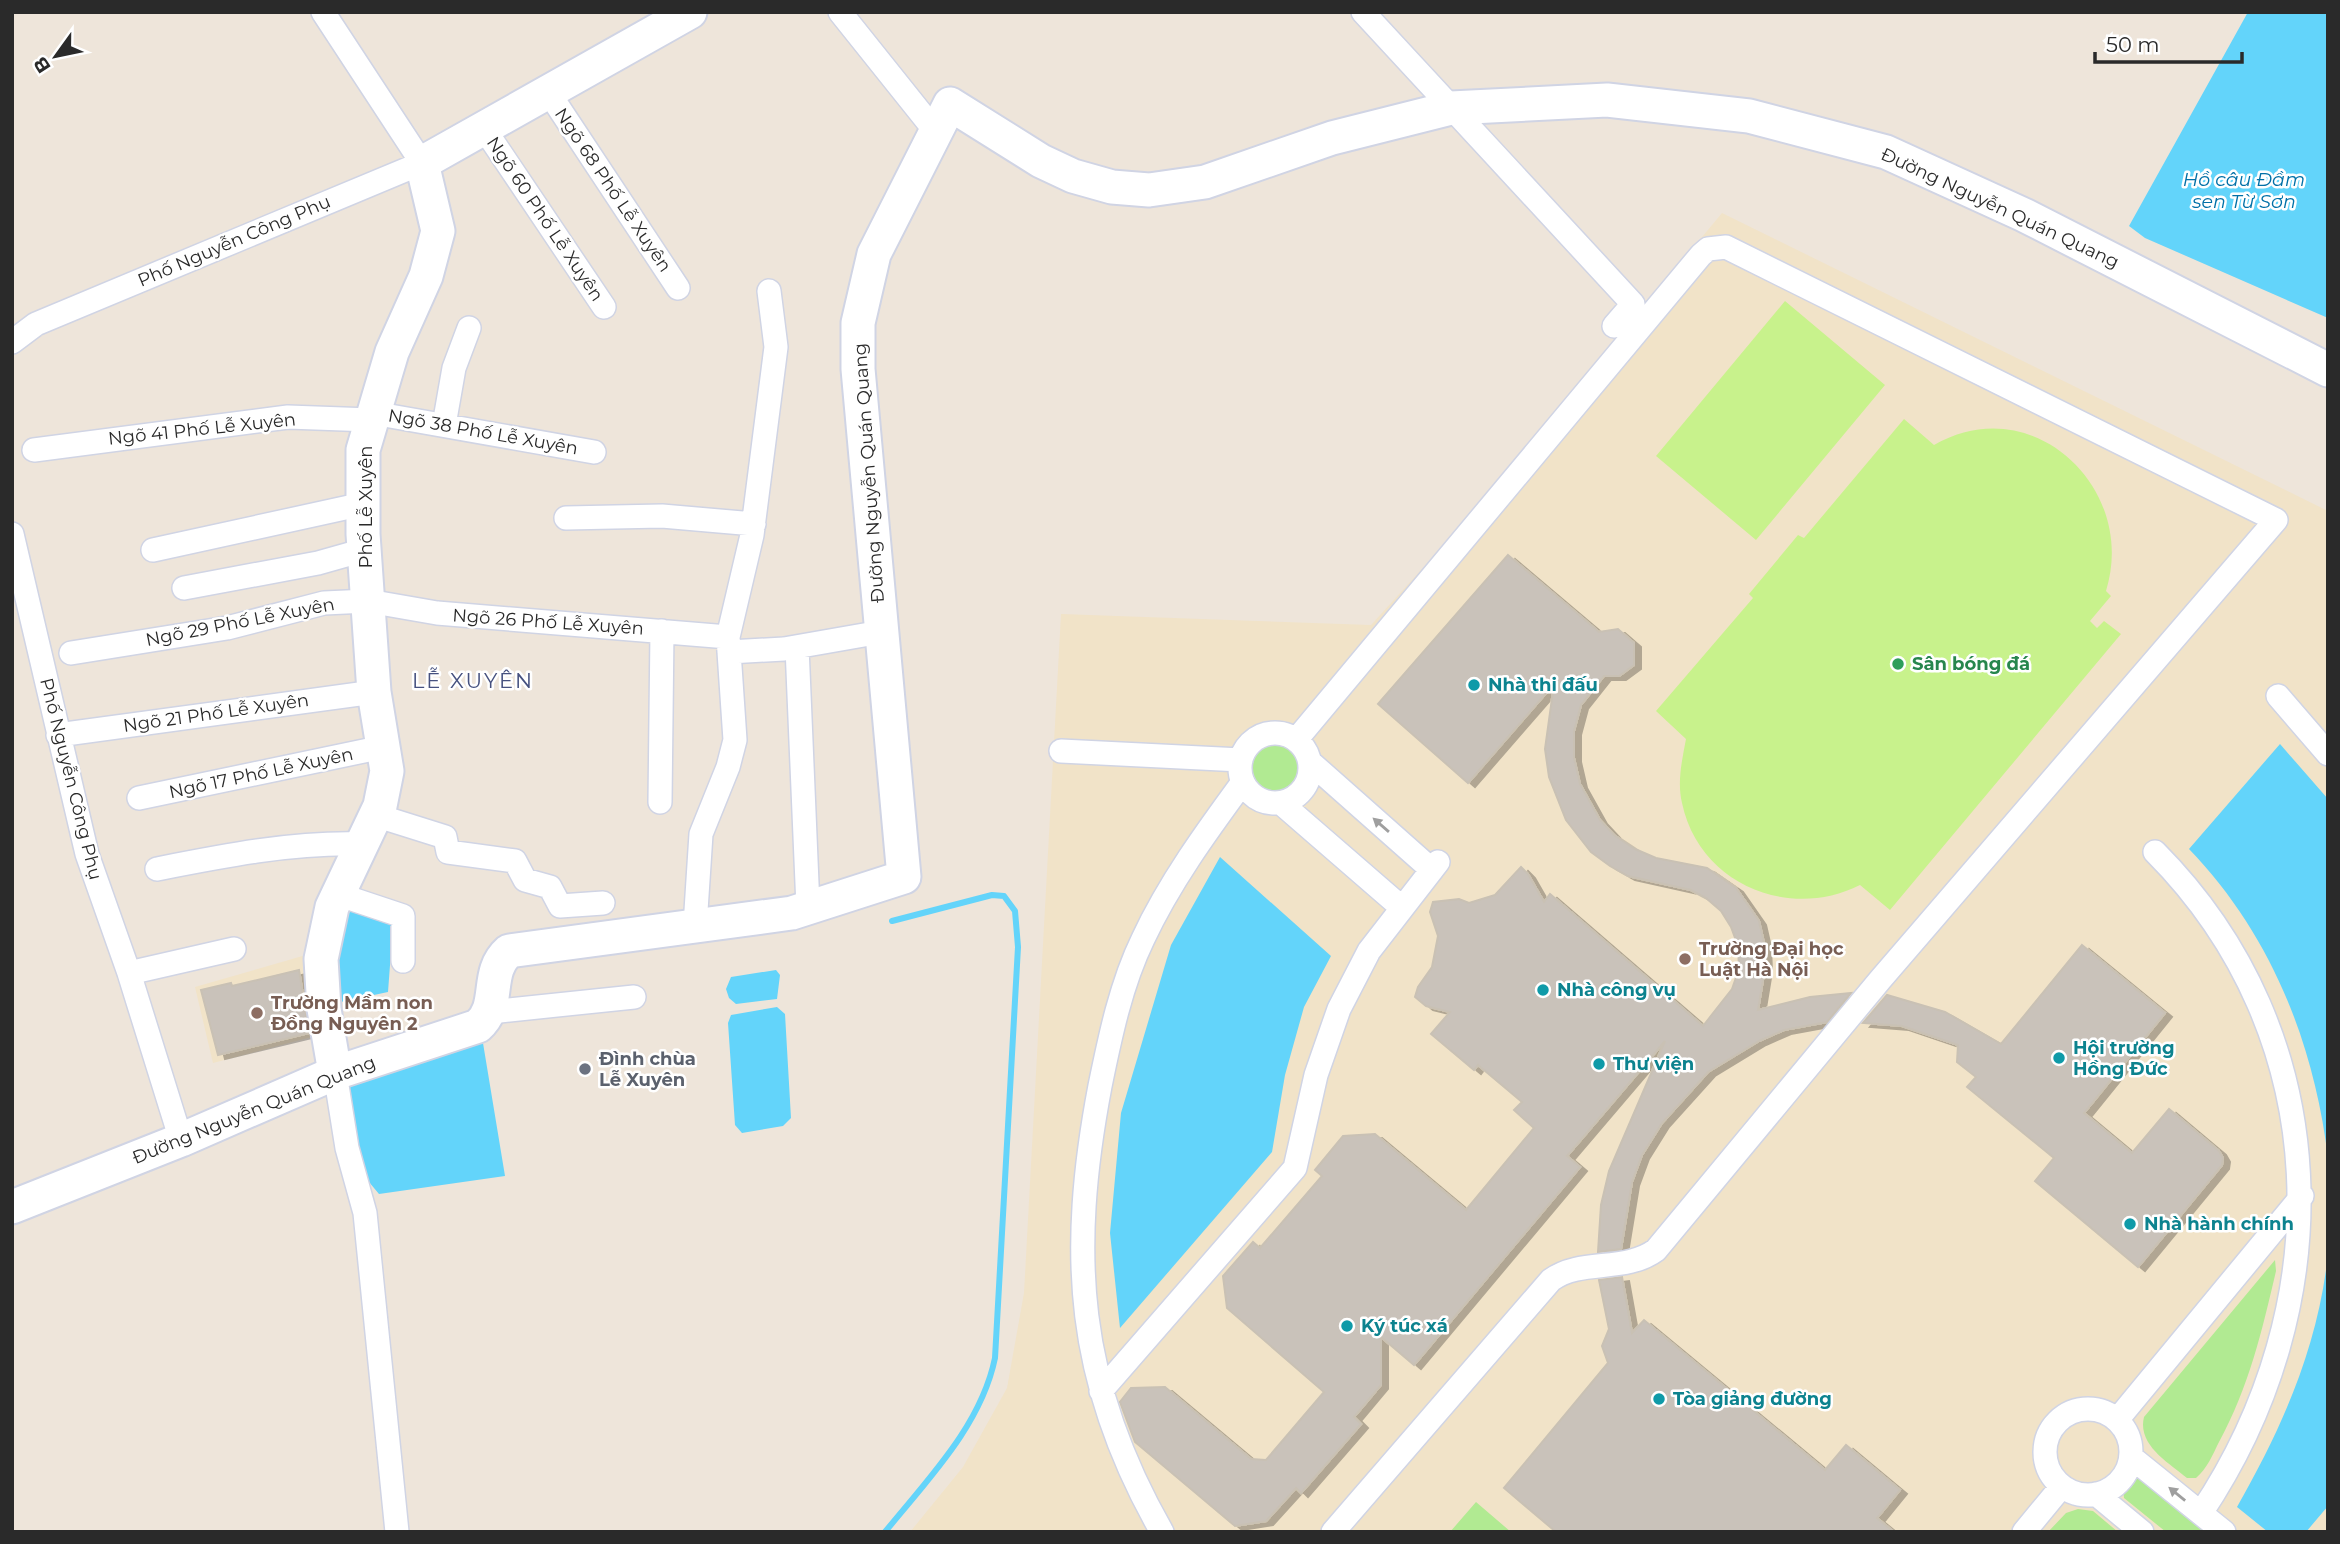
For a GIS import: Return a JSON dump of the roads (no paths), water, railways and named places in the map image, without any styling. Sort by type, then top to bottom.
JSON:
[{"type":"street","points":[[323,12],[422,163],[485,130],[690,12]]},
{"type":"street","points":[[840,12],[936,132]]},
{"type":"street","points":[[1363,12],[1633,304],[1614,326]]},
{"type":"street","name":"Ngõ 68 Phố Lễ Xuyên","points":[[549,93],[678,288]]},
{"type":"street","name":"Đường Nguyễn Quán Quang","points":[[12,1207],[181,1140],[335,1073],[470,1030],[485,1020],[490,1012],[496,965],[509,951],[792,913],[904,877],[858,369],[858,323],[874,254],[950,104],[1041,161],[1073,176],[1112,187],[1149,190],[1205,182],[1332,138],[1451,108],[1606,100],[1749,116],[1886,152],[1988,198],[2328,370]]},
{"type":"street","name":"Ngõ 60 Phố Lễ Xuyên","points":[[485,130],[604,307]]},
{"type":"street","name":"Phố Nguyễn Công Phụ","points":[[12,342],[36,324],[422,163]]},
{"type":"street","name":"Phố Lễ Xuyên","points":[[335,1073],[324,1009],[320,959],[337,894],[368,830],[387,771],[374,692],[364,550],[363,450],[392,352],[426,276],[438,231],[422,163]]},
{"type":"street","points":[[1296,740],[1701,255],[1717,247],[1726,247],[2276,520],[1889,970],[1656,1250],[1631,1262],[1561,1273],[1551,1280],[1333,1532]]},
{"type":"street","points":[[695,926],[701,834],[728,767],[735,740],[728,644],[754,524],[776,347],[769,291]]},
{"type":"street","points":[[444,425],[454,368],[469,328]]},
{"type":"street","name":"Ngõ 38 Phố Lễ Xuyên","points":[[372,416],[444,425],[594,452]]},
{"type":"street","name":"Ngõ 41 Phố Lễ Xuyên","points":[[34,450],[288,417],[372,416]]},
{"type":"street","points":[[153,550],[363,503]]},
{"type":"street","points":[[566,518],[662,516],[754,524]]},
{"type":"street","name":"Phố Nguyễn Công Phụ","points":[[12,534],[87,854],[130,973],[181,1140]]},
{"type":"street","points":[[184,588],[318,563],[364,550]]},
{"type":"street","name":"Ngõ 26 Phố Lễ Xuyên","points":[[368,601],[437,613],[662,631],[728,644],[797,647],[881,632]]},
{"type":"street","name":"Ngõ 29 Phố Lễ Xuyên","points":[[71,653],[227,628],[324,603],[368,601]]},
{"type":"street","points":[[660,802],[662,631]]},
{"type":"street","points":[[797,647],[808,907]]},
{"type":"street","name":"Ngõ 21 Phố Lễ Xuyên","points":[[58,735],[374,692]]},
{"type":"street","points":[[2278,696],[2328,754]]},
{"type":"street","points":[[1162,1532],[1131,1479],[1101,1391],[1089,1338],[1083,1253],[1089,1156],[1106,1057],[1129,971],[1143,937],[1242,771],[1249,744],[1261,735],[1281,733],[1296,740],[1306,750],[1310,762],[1310,777],[1305,787],[1293,799],[1281,803]]},
{"type":"street","name":"Ngõ 17 Phố Lễ Xuyên","points":[[139,798],[383,747]]},
{"type":"street","points":[[1061,751],[1242,771]]},
{"type":"street","points":[[1101,1391],[1295,1168],[1316,1075],[1339,1009],[1369,951],[1435,866],[1310,762]]},
{"type":"street","points":[[1242,771],[1257,798],[1281,803],[1401,907]]},
{"type":"street","points":[[157,869],[228,856],[337,844],[368,830],[445,837],[448,852],[515,861],[525,880],[550,887],[560,906],[603,903]]},
{"type":"street","points":[[2155,852],[2183,880],[2245,976],[2266,1020],[2283,1070],[2298,1130],[2302,1196],[2298,1259],[2276,1366],[2244,1444],[2201,1513]]},
{"type":"street","points":[[337,894],[403,916],[403,961]]},
{"type":"street","points":[[130,973],[234,949]]},
{"type":"street","points":[[490,1012],[634,997]]},
{"type":"street","points":[[335,1073],[347,1147],[365,1213],[397,1532]]},
{"type":"street","points":[[2117,1420],[2302,1196]]},
{"type":"street","points":[[2080,1409],[2102,1411],[2117,1420],[2128,1434],[2131,1457],[2120,1481],[2096,1494],[2074,1493],[2062,1486],[2046,1463],[2048,1435],[2056,1423],[2067,1414],[2080,1409]]},
{"type":"street","points":[[2131,1457],[2224,1532]]},
{"type":"street","points":[[2024,1532],[2062,1486]]},
{"type":"street","points":[[2096,1494],[2142,1532]]},
{"type":"water","name":"Hồ câu Đầm sen Từ Sơn","points":[[2248,12],[2328,12],[2328,318],[2145,238],[2129,226]]},
{"type":"water","points":[[2280,744],[2328,799],[2328,1158],[2312,1073],[2284,992],[2243,917],[2218,882],[2189,849]]},
{"type":"water","points":[[1220,857],[1331,956],[1304,1007],[1285,1075],[1272,1152],[1120,1328],[1110,1233],[1121,1113],[1171,945]]},
{"type":"water","points":[[346,902],[376,912],[393,925],[388,992],[336,1003],[334,974]]},
{"type":"water","points":[[776,970],[780,975],[777,999],[736,1004],[729,998],[726,989],[731,977]]},
{"type":"water","points":[[777,1007],[785,1014],[791,1118],[783,1126],[742,1133],[735,1125],[728,1023],[731,1015]]},
{"type":"water","points":[[482,1037],[505,1176],[379,1194],[364,1176],[348,1082]]},
{"type":"water","points":[[2328,1254],[2328,1506],[2306,1532],[2268,1532],[2237,1507],[2269,1446],[2296,1385],[2316,1321]]},
{"type":"waterway","points":[[885,1532],[935,1472],[965,1429],[978,1407],[995,1358],[1018,947],[1015,911],[1004,896],[992,895],[892,921]]},
{"type":"place","name":"Sân bóng đá","points":[[1898,664]]},
{"type":"place","name":"Nhà thi đấu","points":[[1474,685]]},
{"type":"place","name":"Trường Đại học Luật Hà Nội","points":[[1685,959]]},
{"type":"place","name":"Nhà công vụ","points":[[1543,990]]},
{"type":"place","name":"Trường Mầm non Đồng Nguyên 2","points":[[257,1013]]},
{"type":"place","name":"Hội trường Hồng Đức","points":[[2059,1058]]},
{"type":"place","name":"Thư viện","points":[[1599,1064]]},
{"type":"place","name":"Đình chùa Lễ Xuyên","points":[[585,1069]]},
{"type":"place","name":"Nhà hành chính","points":[[2130,1224]]},
{"type":"place","name":"Ký túc xá","points":[[1347,1326]]},
{"type":"place","name":"Tòa giảng đường","points":[[1659,1399]]},
{"type":"district","name":"LỄ XUYÊN","points":[[473,680]]}]
